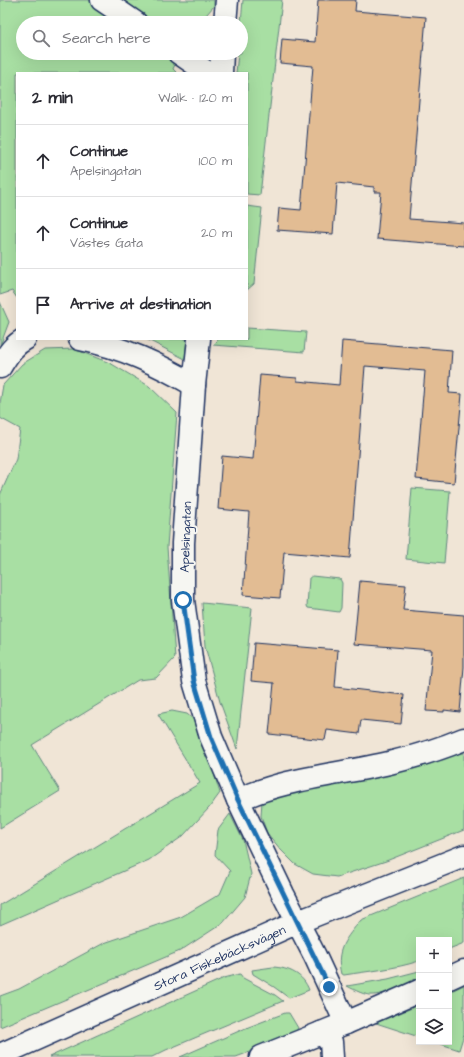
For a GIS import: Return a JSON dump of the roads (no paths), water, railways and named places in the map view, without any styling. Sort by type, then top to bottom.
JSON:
[{"type":"street","points":[[102,0],[126,16]]},
{"type":"street","points":[[226,16],[227,0]]},
{"type":"street","points":[[189,60],[207,72]]},
{"type":"street","points":[[221,72],[222,60]]},
{"type":"street","points":[[0,367],[18,342],[23,340]]},
{"type":"street","points":[[86,340],[102,343],[133,354],[166,369],[194,385]]},
{"type":"street","name":"Apelsingatan","points":[[199,340],[194,385],[183,542],[183,600],[194,681],[211,737],[238,800],[346,1023]]},
{"type":"street","points":[[238,800],[251,794],[297,781],[389,763],[440,749],[464,739]]},
{"type":"street","name":"Stora Fiskebäcksvägen","points":[[0,1055],[298,922],[464,856]]},
{"type":"street","points":[[452,977],[464,971]]},
{"type":"street","points":[[261,1057],[346,1023],[416,992]]},
{"type":"street","points":[[321,1033],[331,1042],[332,1057]]}]
